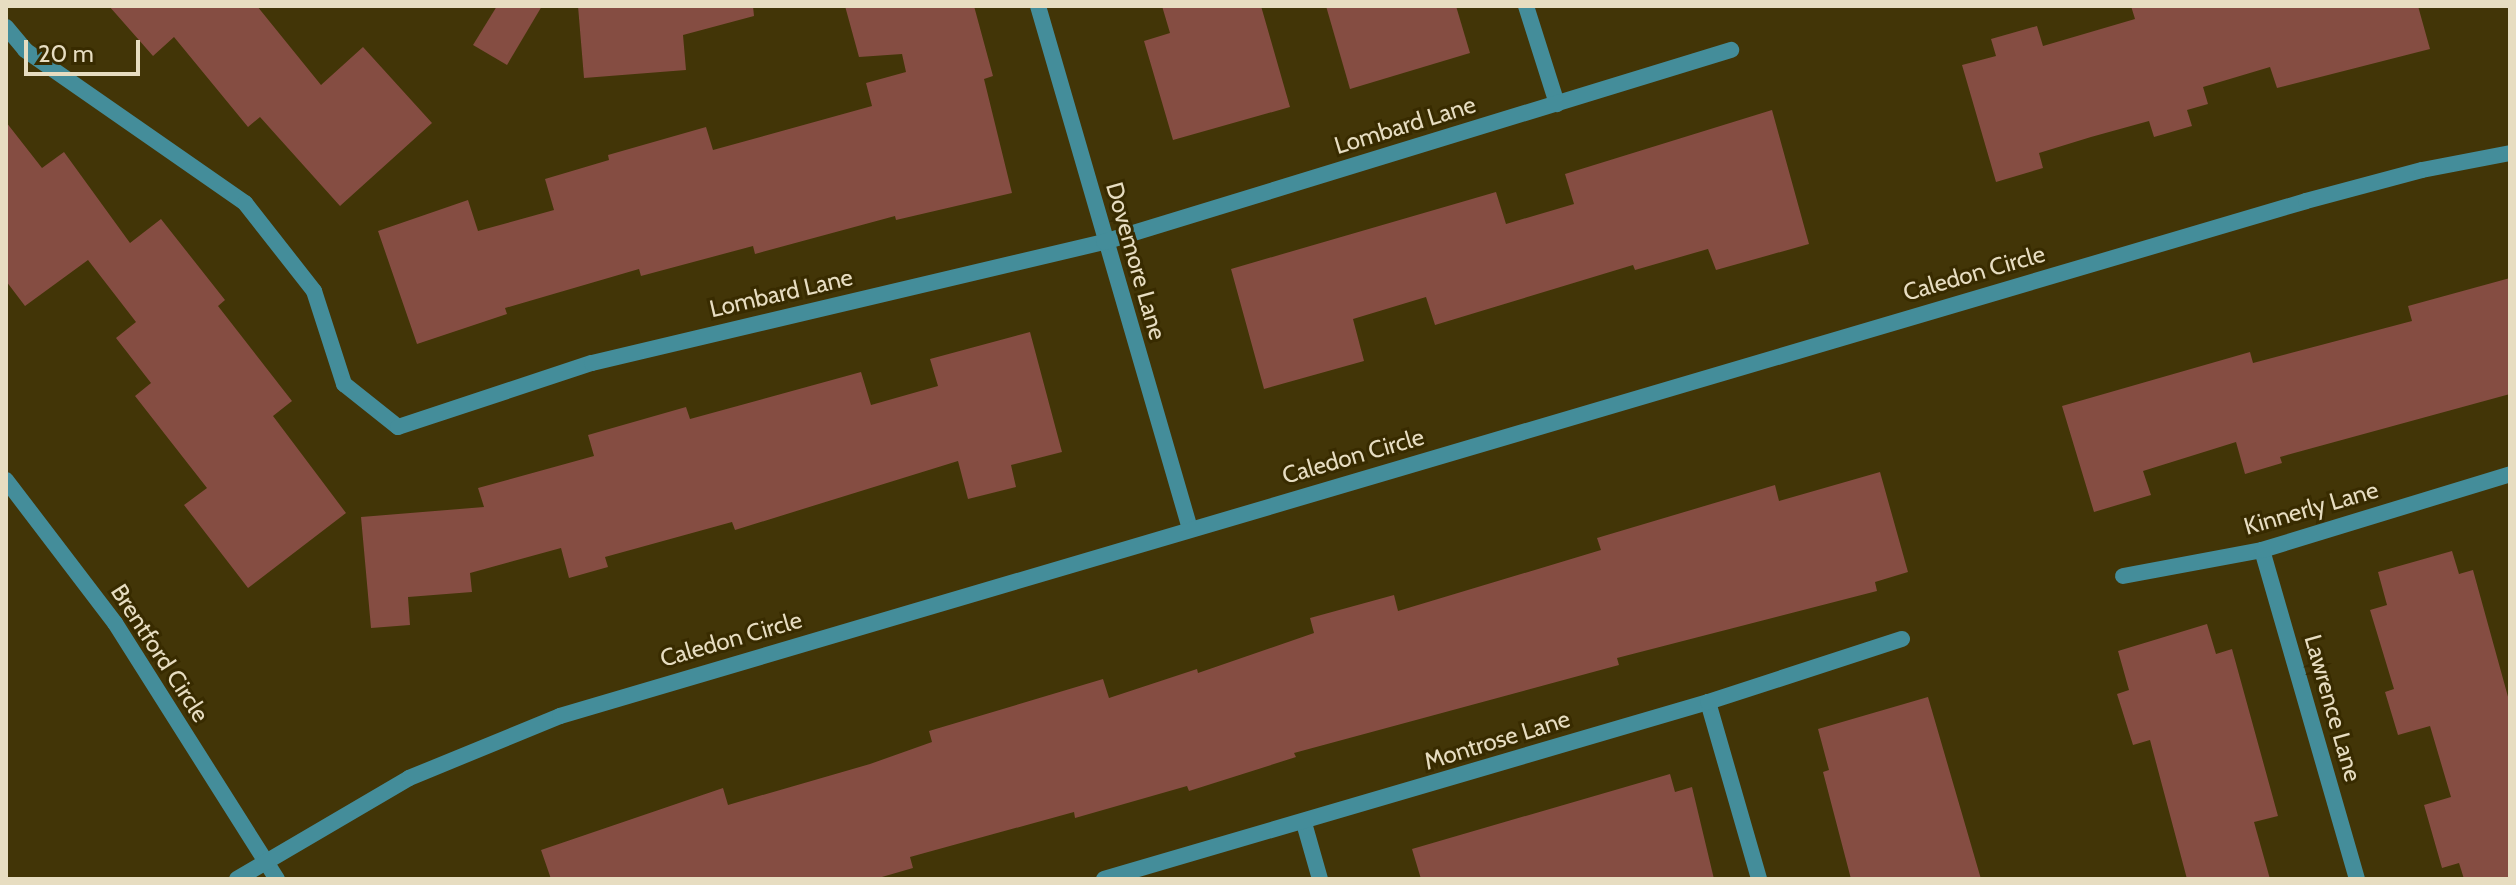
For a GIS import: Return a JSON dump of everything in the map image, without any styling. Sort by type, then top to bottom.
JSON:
[{"type":"street","name":"Dovemore Lane","points":[[1038,6],[1104,242],[1190,529]]},
{"type":"street","points":[[1526,6],[1557,104]]},
{"type":"street","name":"Lombard Lane","points":[[6,27],[25,50],[245,203],[314,291],[344,384],[398,427],[592,363],[1104,242],[1731,50]]},
{"type":"street","name":"Caledon Circle","points":[[237,879],[264,860],[409,778],[560,716],[2306,201],[2510,153]]},
{"type":"street","name":"Kinnerly Lane","points":[[2123,576],[2262,550],[2510,474]]},
{"type":"street","name":"Brentford Circle","points":[[6,480],[115,623],[277,879]]},
{"type":"street","name":"Lawrence Lane","points":[[2262,550],[2357,879]]},
{"type":"street","name":"Montrose Lane","points":[[1104,879],[1304,823],[1708,702],[1902,639]]},
{"type":"street","points":[[1708,702],[1759,879]]},
{"type":"street","points":[[1304,823],[1320,879]]},
{"type":"building","points":[[109,6],[257,6],[321,85],[363,47],[432,123],[340,206],[260,117],[248,127],[174,37],[153,56]]},
{"type":"building","points":[[497,6],[542,6],[507,65],[473,45]]},
{"type":"building","points":[[578,6],[753,6],[754,16],[683,35],[686,70],[584,78]]},
{"type":"building","points":[[845,6],[974,6],[993,76],[984,79],[1012,193],[896,220],[895,216],[755,254],[753,246],[641,276],[639,269],[505,308],[507,314],[417,344],[378,231],[468,200],[478,231],[554,210],[545,179],[609,160],[608,155],[706,127],[713,150],[872,106],[866,83],[906,72],[902,54],[859,57]]},
{"type":"building","points":[[1162,6],[1261,6],[1290,107],[1173,140],[1144,41],[1170,33]]},
{"type":"building","points":[[1326,6],[1456,6],[1470,53],[1350,89]]},
{"type":"building","points":[[2131,6],[2418,6],[2430,49],[2277,88],[2270,67],[2203,87],[2208,104],[2187,110],[2192,126],[2154,137],[2149,121],[2091,137],[2039,153],[2043,168],[1996,182],[1962,65],[1996,56],[1991,39],[2037,26],[2043,46],[2135,19]]},
{"type":"building","points":[[1772,110],[1809,244],[1716,270],[1708,249],[1635,270],[1633,265],[1435,325],[1426,297],[1353,319],[1364,361],[1264,389],[1231,269],[1496,192],[1506,224],[1574,204],[1565,174]]},
{"type":"building","points":[[6,122],[42,168],[64,152],[130,243],[161,219],[225,300],[218,306],[292,401],[273,416],[346,513],[248,588],[184,505],[207,488],[135,396],[151,383],[116,338],[136,322],[88,260],[25,306],[6,281]]},
{"type":"building","points":[[2510,278],[2510,394],[2280,457],[2282,463],[2245,474],[2236,442],[2143,471],[2151,495],[2094,512],[2062,406],[2250,352],[2253,363],[2412,321],[2408,306]]},
{"type":"building","points":[[1030,332],[1062,452],[1011,465],[1016,487],[968,499],[958,461],[735,530],[732,522],[605,557],[608,567],[569,578],[561,548],[470,573],[472,592],[408,597],[410,625],[371,628],[361,517],[484,507],[478,488],[594,456],[588,435],[686,407],[690,419],[861,372],[871,405],[938,386],[930,359]]},
{"type":"building","points":[[1880,472],[1908,572],[1875,582],[1877,591],[1617,658],[1619,665],[1294,753],[1296,757],[1189,791],[1187,786],[1075,818],[1074,812],[910,857],[913,868],[875,879],[551,879],[541,850],[723,788],[728,805],[870,764],[932,742],[929,731],[1103,679],[1109,698],[1197,669],[1198,673],[1314,633],[1310,618],[1394,595],[1398,611],[1601,550],[1597,538],[1775,485],[1779,501]]},
{"type":"building","points":[[2452,551],[2459,574],[2473,570],[2510,704],[2510,879],[2464,879],[2459,863],[2442,868],[2424,805],[2451,797],[2430,726],[2398,735],[2385,692],[2394,689],[2370,610],[2387,605],[2378,572]]},
{"type":"building","points":[[2207,624],[2216,654],[2232,649],[2278,816],[2254,822],[2270,879],[2187,879],[2150,740],[2133,745],[2117,694],[2129,690],[2118,651]]},
{"type":"building","points":[[1928,697],[1981,879],[1851,879],[1823,772],[1829,770],[1818,729]]},
{"type":"building","points":[[1670,774],[1675,792],[1692,787],[1714,879],[1421,879],[1412,849]]}]
